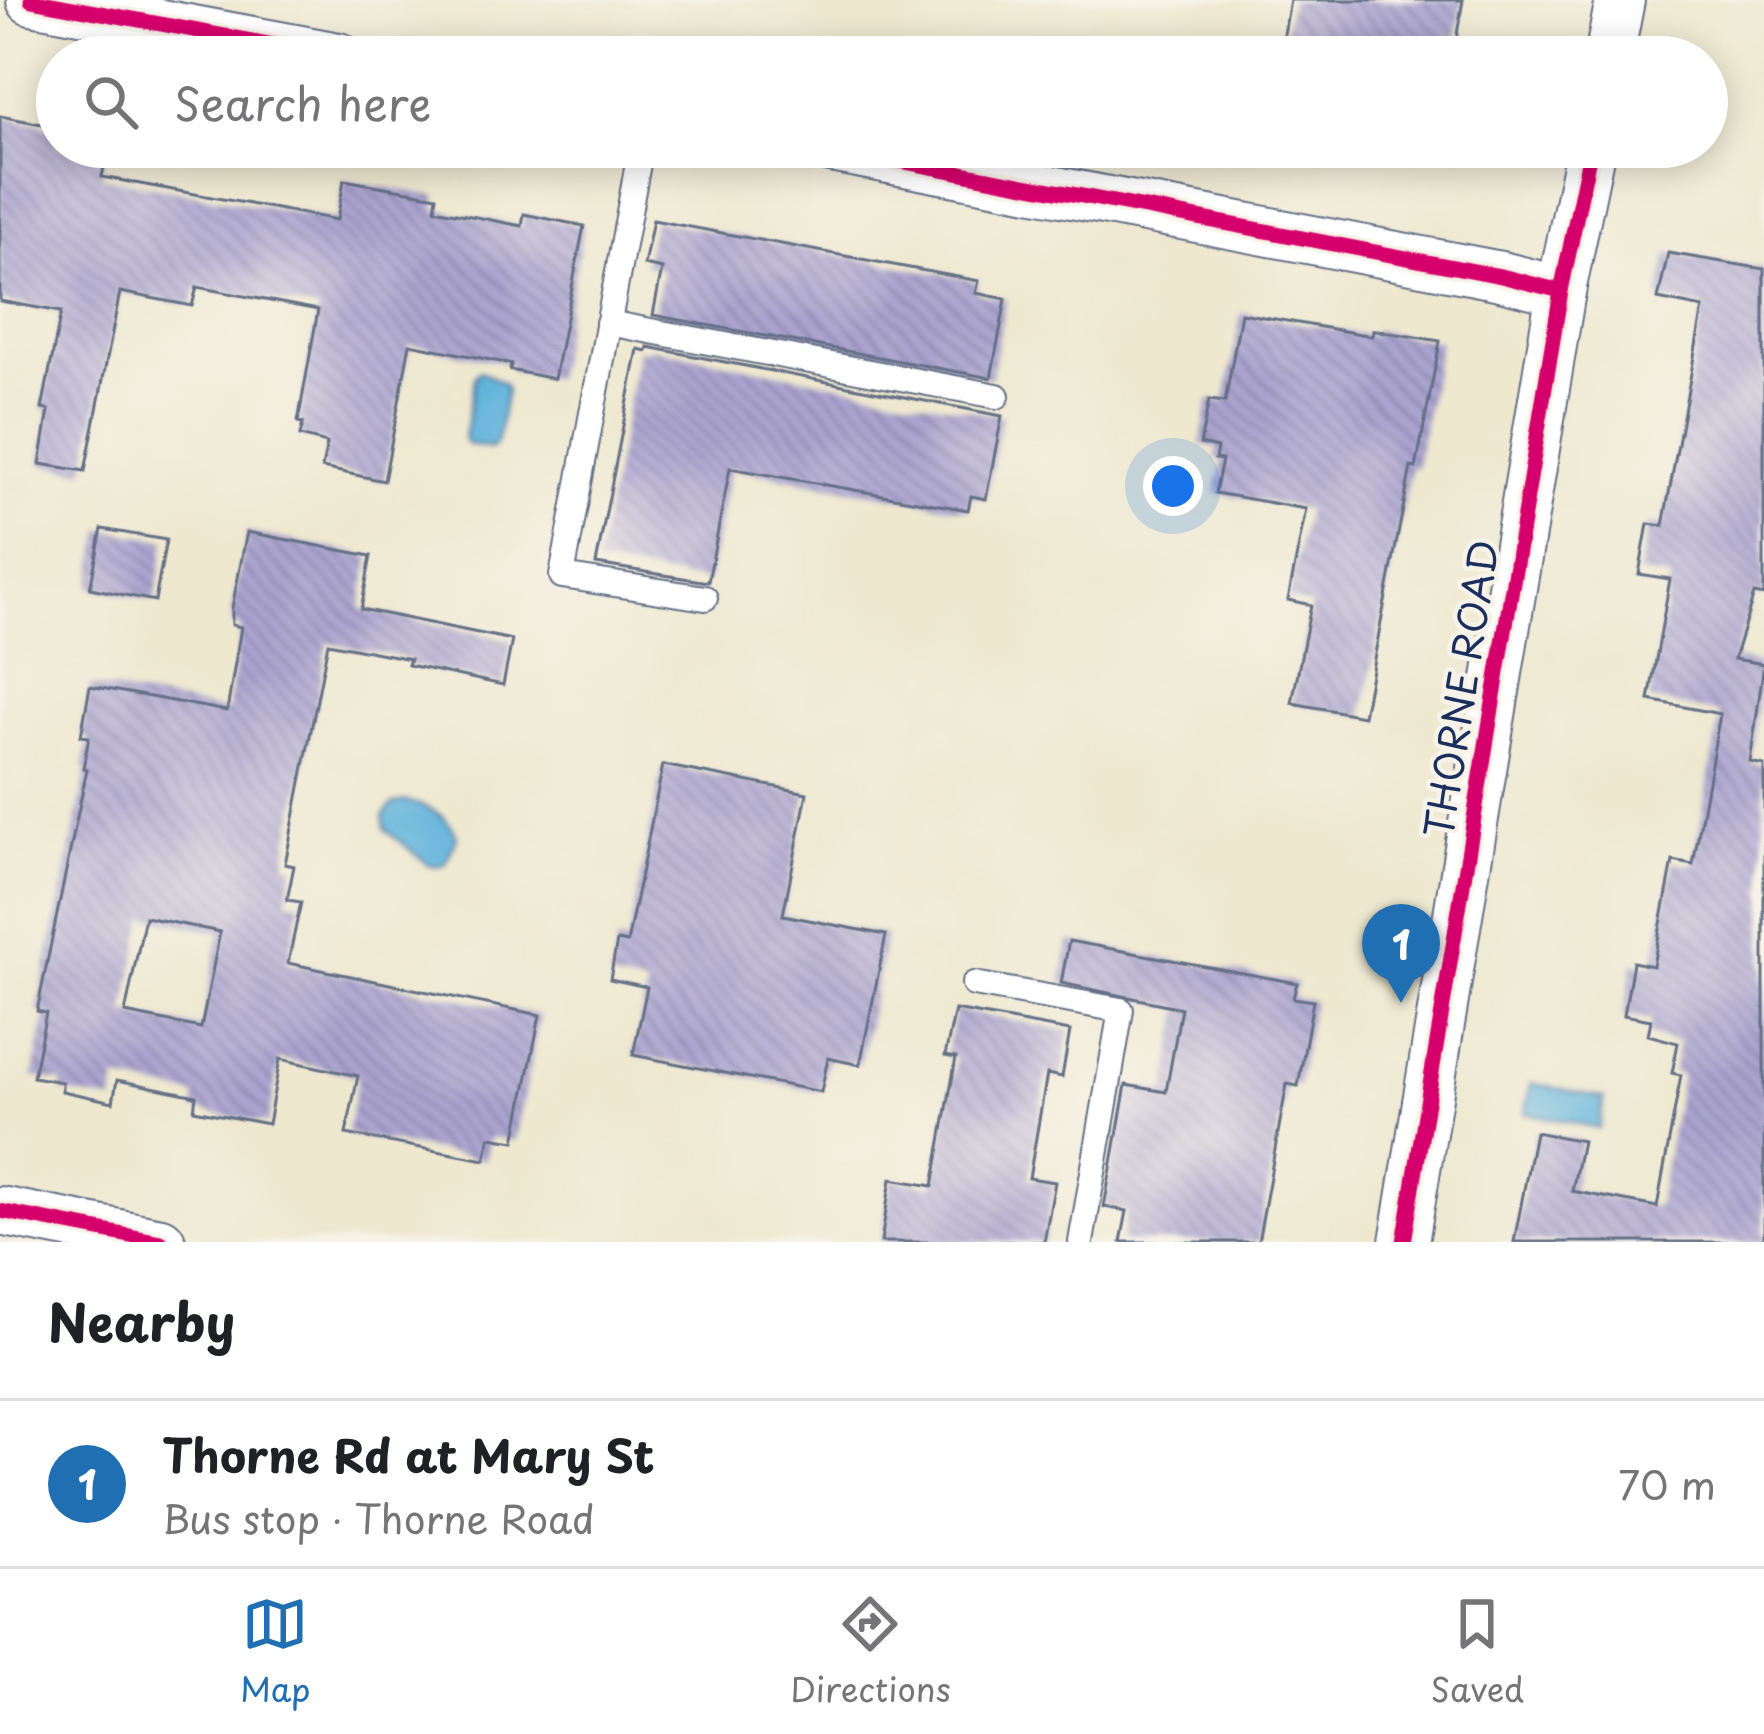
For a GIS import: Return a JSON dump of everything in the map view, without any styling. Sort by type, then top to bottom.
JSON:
[{"type":"street","points":[[31,0],[226,36]]},
{"type":"street","points":[[1613,36],[1620,0]]},
{"type":"street","points":[[936,168],[1561,291]]},
{"type":"street","name":"THORNE ROAD","points":[[1404,1242],[1561,291],[1587,168]]},
{"type":"street","points":[[0,1211],[161,1242]]},
{"type":"lane","points":[[636,168],[562,576],[705,598]]},
{"type":"lane","points":[[608,323],[998,395]]},
{"type":"lane","points":[[974,984],[1121,1010],[1081,1242]]},
{"type":"water","points":[[480,371],[503,383],[506,390],[497,441],[491,449],[467,444],[464,439],[475,376]]},
{"type":"water","points":[[405,801],[436,812],[457,836],[440,867],[428,864],[385,829],[383,816],[393,804]]},
{"type":"water","points":[[1531,1083],[1604,1098],[1599,1128],[1525,1113]]},
{"type":"building","points":[[1290,0],[1463,0],[1457,36],[1284,36]]},
{"type":"building","points":[[0,116],[36,123],[36,168],[104,168],[102,177],[337,220],[344,180],[437,196],[435,209],[522,226],[524,214],[584,226],[554,379],[510,370],[511,364],[410,344],[384,481],[322,468],[327,443],[300,436],[303,423],[298,422],[318,310],[197,287],[192,306],[120,292],[85,471],[40,464],[49,410],[42,409],[61,312],[0,301]]},
{"type":"building","points":[[653,220],[979,281],[976,293],[1006,299],[991,378],[653,315],[662,269],[644,265]]},
{"type":"building","points":[[1668,253],[1764,269],[1764,596],[1754,594],[1734,659],[1764,664],[1750,762],[1764,765],[1764,1242],[1514,1242],[1535,1132],[1582,1141],[1572,1191],[1657,1207],[1681,1075],[1672,1073],[1678,1043],[1648,1035],[1651,1020],[1624,1015],[1633,962],[1653,966],[1673,861],[1693,865],[1720,714],[1649,700],[1670,579],[1639,574],[1648,524],[1663,526],[1703,308],[1658,299]]},
{"type":"building","points":[[1241,313],[1372,336],[1373,330],[1440,341],[1363,716],[1292,703],[1311,605],[1288,600],[1306,509],[1215,493],[1222,460],[1215,459],[1217,448],[1200,444],[1209,400],[1225,402]]},
{"type":"building","points":[[648,347],[1002,416],[986,499],[971,496],[968,510],[730,468],[708,582],[596,564],[638,349],[647,351]]},
{"type":"building","points":[[102,529],[166,540],[155,601],[90,588]]},
{"type":"building","points":[[247,532],[371,556],[361,609],[512,640],[503,685],[328,643],[285,864],[294,866],[287,900],[301,902],[288,963],[540,1015],[515,1141],[490,1137],[485,1160],[346,1134],[358,1076],[280,1059],[268,1124],[194,1110],[196,1096],[117,1080],[113,1102],[62,1091],[62,1082],[33,1077],[46,1013],[37,1011],[87,769],[83,768],[89,737],[81,736],[90,686],[227,711],[241,627],[232,625]],"holes":[[[145,917],[220,932],[201,1028],[125,1013]]]},
{"type":"building","points":[[663,765],[807,793],[783,915],[886,935],[860,1065],[828,1058],[821,1092],[633,1055],[647,987],[610,979],[617,941],[627,943]]},
{"type":"building","points":[[1069,941],[1297,983],[1293,998],[1313,1001],[1298,1086],[1287,1084],[1258,1242],[1121,1242],[1127,1211],[1104,1207],[1126,1085],[1166,1092],[1181,1008],[1061,983]]},
{"type":"building","points":[[955,1010],[1070,1031],[1062,1077],[1047,1074],[1029,1178],[1055,1182],[1044,1242],[881,1242],[891,1179],[933,1186],[956,1058],[945,1056]]},
{"type":"cycle path","points":[[31,0],[226,36]]},
{"type":"cycle path","points":[[936,168],[1561,291]]},
{"type":"cycle path","points":[[1404,1242],[1561,291],[1587,168]]},
{"type":"cycle path","points":[[0,1211],[161,1242]]},
{"type":"place","name":"Thorne Rd at Mary St","points":[[1401,1003]]}]
